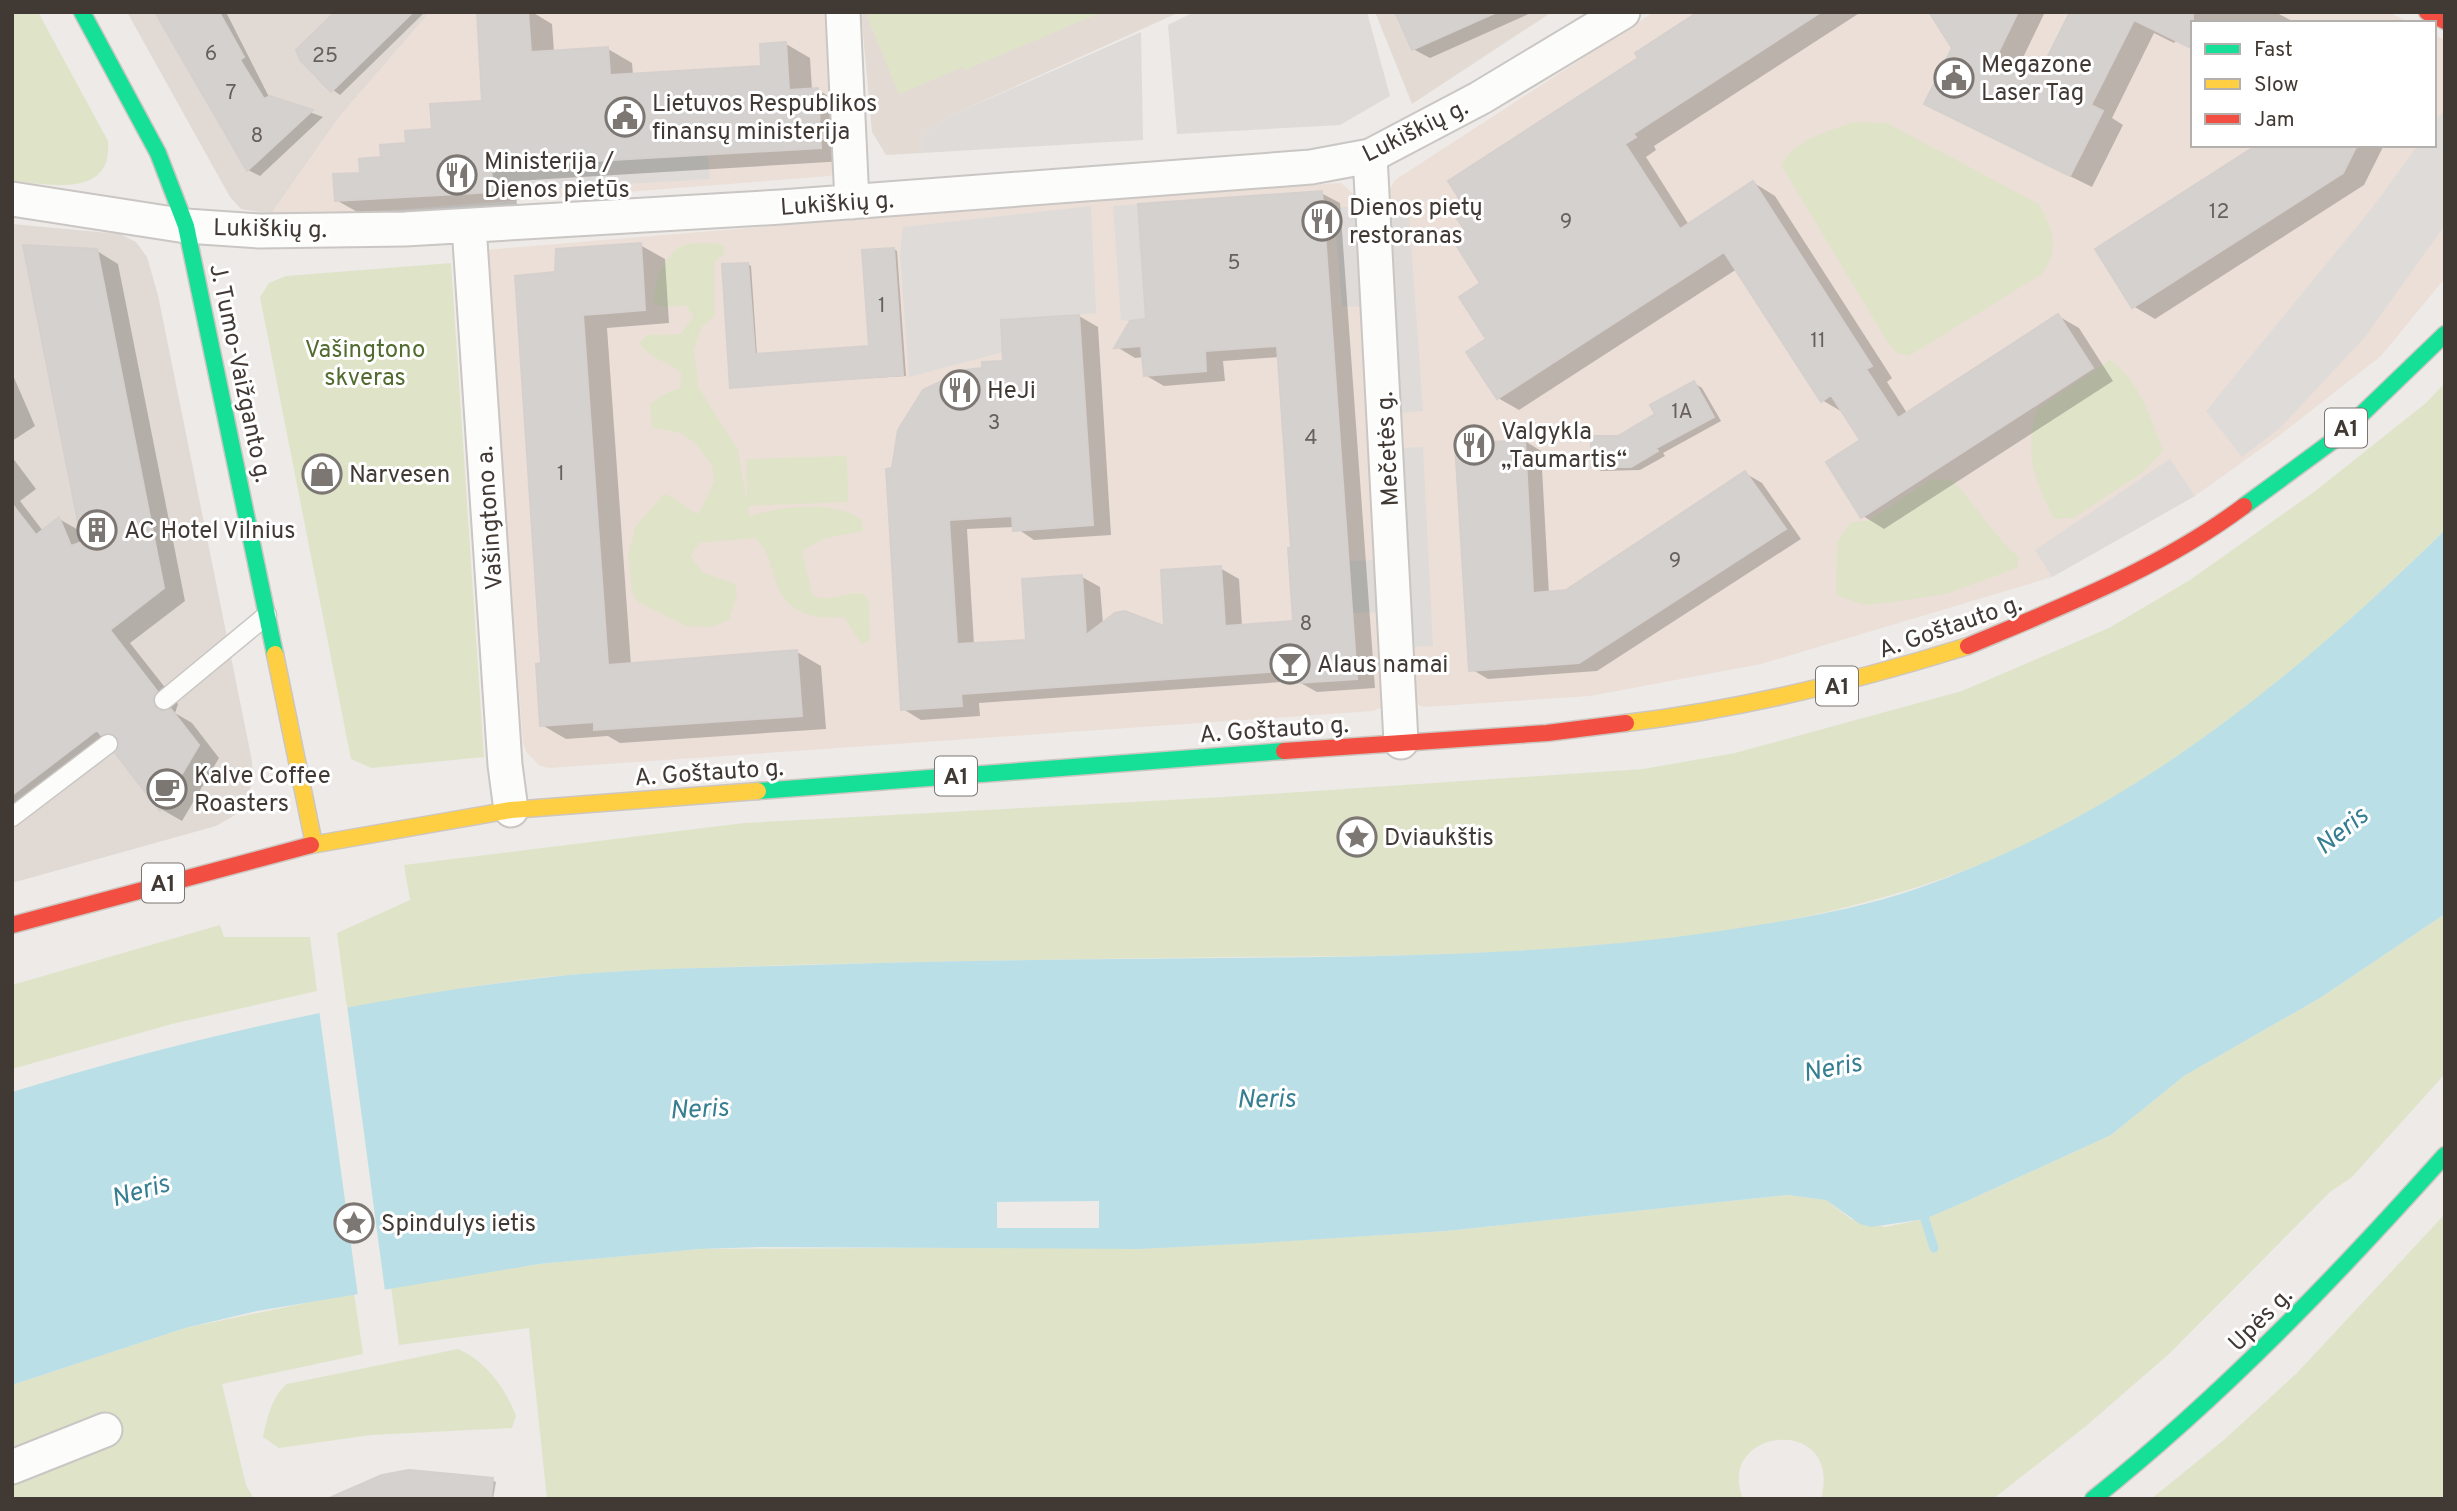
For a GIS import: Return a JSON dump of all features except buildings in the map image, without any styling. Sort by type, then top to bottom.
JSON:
[{"type":"main road","name":"J. Tumo-Vaižganto g.","points":[[82,12],[158,153],[186,226],[314,844]]},
{"type":"main road","points":[[2427,12],[2445,21]]},
{"type":"main road","name":"A. Goštauto g.","points":[[12,925],[314,844],[511,810],[1401,742],[1505,739],[1651,723],[1864,680],[2001,635],[2065,610],[2131,576],[2238,511],[2368,410],[2445,334]]},
{"type":"main road","name":"Upės g.","points":[[2093,1499],[2200,1409],[2263,1349],[2445,1155]]},
{"type":"street","points":[[843,12],[852,202]]},
{"type":"street","name":"Lukiškių g.","points":[[12,199],[186,226],[259,231],[469,226],[852,202],[1311,167],[1370,156],[1480,98],[1623,12]]},
{"type":"street","name":"Mečetės g.","points":[[1370,156],[1401,742]]},
{"type":"street","name":"Vašingtono a.","points":[[469,226],[504,751],[511,810]]},
{"type":"street","points":[[12,1467],[105,1430]]},
{"type":"lane","points":[[164,700],[267,615]]},
{"type":"lane","points":[[12,817],[108,744]]},
{"type":"shaded area","points":[[127,12],[430,12],[340,116],[271,214],[241,209],[230,197]]},
{"type":"shaded area","points":[[430,12],[837,12],[842,169],[830,176],[343,214],[271,214],[340,116]]},
{"type":"shaded area","points":[[861,12],[1180,12],[952,115],[921,137],[922,153],[886,155],[872,132]]},
{"type":"shaded area","points":[[1194,12],[1367,12],[1390,96],[1340,125],[1177,134],[1168,25]]},
{"type":"shaded area","points":[[1375,12],[1552,12],[1412,104]]},
{"type":"shaded area","points":[[1654,12],[2389,12],[2406,21],[2191,21],[2191,147],[2436,147],[2436,36],[2445,40],[2445,278],[2381,356],[2276,438],[2195,496],[2052,577],[1761,664],[1590,696],[1424,707],[1416,704],[1411,694],[1388,192],[1395,180]]},
{"type":"shaded area","points":[[1141,32],[1143,140],[922,153],[921,137],[952,115]]},
{"type":"shaded area","points":[[2445,109],[2445,225],[2365,337],[2280,428],[2242,457],[2206,411],[2372,208],[2417,147],[2436,147],[2436,120]]},
{"type":"shaded area","points":[[708,155],[710,179],[493,192],[491,167]]},
{"type":"shaded area","points":[[1341,183],[1359,199],[1383,707],[1373,711],[549,768],[540,766],[527,753],[523,743],[485,250],[905,215],[963,207]]},
{"type":"shaded area","points":[[1408,201],[1423,411],[1399,413],[1384,203]]},
{"type":"shaded area","points":[[1138,204],[1146,319],[1130,321],[1121,320],[1113,206]]},
{"type":"shaded area","points":[[1091,206],[1096,313],[1002,320],[1003,352],[909,377],[900,254],[903,227]]},
{"type":"shaded area","points":[[1357,206],[1365,306],[1342,307],[1334,208]]},
{"type":"shaded area","points":[[12,224],[120,234],[136,242],[147,257],[158,295],[252,761],[253,780],[247,799],[235,815],[216,826],[12,883]]},
{"type":"shaded area","points":[[1423,447],[1433,646],[1412,647],[1401,448]]},
{"type":"shaded area","points":[[2170,459],[2195,496],[2052,577],[2035,550]]},
{"type":"shaded area","points":[[1376,560],[1380,612],[1353,613],[1349,561]]},
{"type":"green space","points":[[12,12],[38,12],[108,141],[107,159],[100,172],[90,180],[60,185],[12,181]]},
{"type":"green space","points":[[875,12],[1102,12],[965,70],[963,67],[899,94],[867,16]]},
{"type":"green space","points":[[1854,122],[1887,123],[2039,204],[2051,231],[2053,248],[2042,274],[1909,356],[1897,353],[1888,343],[1781,165],[1795,148],[1804,142]]},
{"type":"green space","points":[[715,243],[725,246],[724,254],[715,261],[715,316],[702,327],[694,351],[699,388],[738,450],[747,502],[746,459],[847,456],[848,502],[748,506],[750,516],[792,508],[822,507],[849,513],[861,519],[863,531],[823,539],[802,551],[813,596],[827,598],[857,593],[864,594],[869,601],[870,640],[861,644],[844,617],[812,616],[794,608],[787,601],[776,582],[767,554],[755,538],[699,543],[691,556],[702,572],[735,584],[737,595],[729,620],[712,627],[686,626],[638,602],[632,592],[628,555],[635,527],[664,494],[699,514],[714,481],[711,464],[696,444],[679,432],[652,428],[650,404],[664,394],[680,388],[681,372],[653,356],[639,343],[647,335],[681,334],[693,317],[686,305],[666,307],[654,304],[657,280],[669,257],[685,245]]},
{"type":"green space","name":"Vašingtono skveras","points":[[451,263],[484,757],[371,768],[351,759],[260,297],[269,283],[286,276]]},
{"type":"green space","points":[[2110,360],[2137,389],[2163,451],[2142,473],[2074,518],[2054,519],[2036,479],[2031,454],[2036,410]]},
{"type":"green space","points":[[2445,383],[2445,530],[2394,579],[2341,628],[2232,719],[2174,761],[2114,799],[2052,833],[1987,862],[1897,893],[1806,917],[1712,933],[1618,944],[1427,955],[903,962],[637,970],[521,980],[347,1009],[337,933],[410,900],[404,865],[744,823],[1224,797],[1643,769],[1735,753],[1962,691],[2109,628],[2190,580],[2314,492],[2426,403]]},
{"type":"green space","points":[[1931,479],[1953,480],[1993,530],[2019,557],[2017,568],[1949,593],[1902,601],[1864,605],[1836,595],[1837,542],[1850,523],[1869,520]]},
{"type":"green space","points":[[2445,914],[2445,1074],[2352,1177],[2330,1192],[2169,1354],[2086,1426],[1993,1499],[1821,1499],[1823,1471],[1814,1453],[1799,1442],[1780,1440],[1761,1445],[1746,1457],[1739,1475],[1743,1499],[547,1499],[529,1328],[399,1345],[391,1287],[539,1264],[700,1249],[1201,1246],[1446,1231],[1788,1195],[1826,1200],[1851,1219],[1885,1227],[1925,1219],[2111,1135],[2184,1076],[2320,998]]},
{"type":"green space","points":[[220,925],[224,937],[310,937],[317,991],[172,1024],[12,1069],[12,985]]},
{"type":"green space","points":[[2445,1214],[2445,1499],[2151,1499],[2225,1439],[2297,1373]]},
{"type":"green space","points":[[354,1293],[363,1354],[222,1384],[246,1485],[254,1499],[12,1499],[12,1385],[185,1328]]},
{"type":"green space","points":[[458,1349],[486,1368],[501,1386],[516,1416],[512,1428],[371,1435],[279,1448],[263,1437],[274,1401],[287,1384]]},
{"type":"water","name":"Neris","points":[[2445,530],[2445,914],[2320,998],[2184,1076],[2111,1135],[1925,1219],[1871,1227],[1860,1224],[1826,1200],[1788,1195],[1446,1231],[1260,1243],[1139,1249],[700,1249],[539,1264],[257,1311],[185,1328],[12,1385],[12,1092],[142,1055],[274,1023],[474,986],[570,975],[657,969],[860,963],[1501,952],[1652,940],[1846,909],[1916,889],[1992,859],[2065,824],[2134,784],[2200,740],[2264,692],[2326,641]]},
{"type":"pier","points":[[347,1005],[385,1291],[358,1296],[319,1010]]},
{"type":"pier","points":[[1099,1201],[1099,1228],[997,1228],[997,1202]]},
{"type":"waterway","points":[[1922,1210],[1934,1248]]},
{"type":"traffic: fast","points":[[82,12],[158,153],[186,226],[275,654]]},
{"type":"traffic: fast","points":[[2244,506],[2338,437],[2445,334]]},
{"type":"traffic: fast","points":[[758,791],[1284,751]]},
{"type":"traffic: fast","points":[[2093,1499],[2141,1460],[2232,1377],[2319,1291],[2445,1155]]},
{"type":"traffic: slow","points":[[1626,723],[1756,702],[1884,671],[1968,646]]},
{"type":"traffic: slow","points":[[275,654],[314,844]]},
{"type":"traffic: slow","points":[[311,845],[511,810],[758,791]]},
{"type":"traffic: jam","points":[[2427,12],[2445,21]]},
{"type":"traffic: jam","points":[[1968,646],[2145,567],[2244,506]]},
{"type":"traffic: jam","points":[[1284,751],[1547,733],[1626,723]]},
{"type":"traffic: jam","points":[[12,925],[311,845]]},
{"type":"place","name":"Megazone Laser Tag","points":[[1954,78]]},
{"type":"place","name":"Lietuvos Respublikos finansų ministerija","points":[[625,117]]},
{"type":"place","name":"Ministerija / Dienos pietūs","points":[[457,175]]},
{"type":"place","name":"Dienos pietų restoranas","points":[[1322,221]]},
{"type":"place","name":"HeJi","points":[[960,390]]},
{"type":"place","name":"Valgykla „Taumartis“","points":[[1474,445]]},
{"type":"place","name":"Narvesen","points":[[322,474]]},
{"type":"place","name":"AC Hotel Vilnius","points":[[97,530]]},
{"type":"place","name":"Alaus namai","points":[[1290,664]]},
{"type":"place","name":"Kalve Coffee Roasters","points":[[167,789]]},
{"type":"place","name":"Dviaukštis","points":[[1357,837]]},
{"type":"place","name":"Spindulys ietis","points":[[354,1223]]}]
